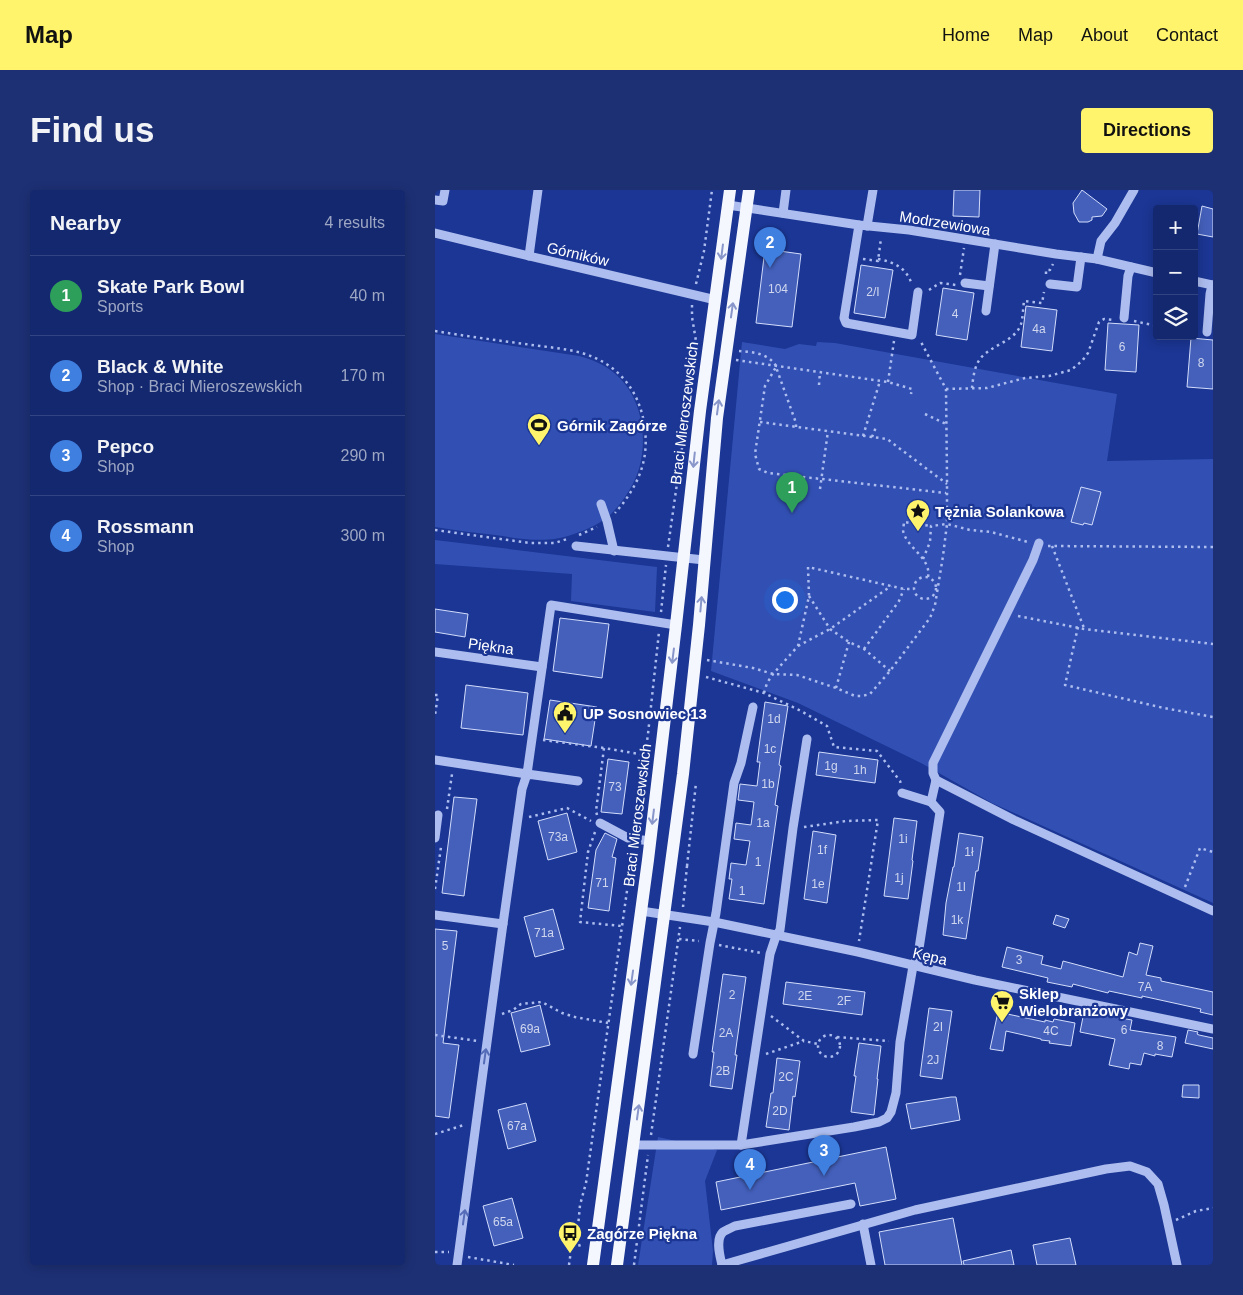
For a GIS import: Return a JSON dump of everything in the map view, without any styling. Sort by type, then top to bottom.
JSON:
[{"type":"main road","name":"Braci Mieroszewskich","points":[[593,1265],[650,841],[700,411],[730,190]]},
{"type":"main road","points":[[617,1265],[684,764],[699,625],[717,418],[749,190]]},
{"type":"street","points":[[435,200],[443,201],[445,190]]},
{"type":"street","points":[[529,256],[538,190]]},
{"type":"street","points":[[783,214],[786,190]]},
{"type":"street","points":[[873,190],[855,257],[845,318],[846,323],[912,335],[918,292]]},
{"type":"street","points":[[1097,259],[1101,241],[1115,223],[1134,190]]},
{"type":"street","name":"Modrzewiowa","points":[[728,205],[1081,256],[1153,272]]},
{"type":"street","name":"Górników","points":[[435,233],[716,300]]},
{"type":"street","points":[[986,311],[995,244]]},
{"type":"street","points":[[1047,282],[1077,288],[1081,256]]},
{"type":"street","points":[[1124,320],[1128,276],[1131,267]]},
{"type":"street","points":[[1198,282],[1212,285],[1211,314],[1207,332]]},
{"type":"street","points":[[965,283],[989,286]]},
{"type":"street","points":[[601,504],[614,550]]},
{"type":"street","points":[[931,802],[936,780],[933,773],[933,763],[1007,614],[1033,560],[1039,543]]},
{"type":"street","points":[[576,546],[704,560]]},
{"type":"street","points":[[457,1265],[522,789],[527,774],[551,605],[676,625]]},
{"type":"street","name":"Piękna","points":[[435,652],[542,667]]},
{"type":"street","points":[[693,1054],[710,943],[717,912],[734,783],[741,763],[753,707]]},
{"type":"street","points":[[741,1145],[769,954],[775,936],[780,930],[807,739]]},
{"type":"street","points":[[435,760],[577,781]]},
{"type":"street","points":[[936,780],[1014,820],[1213,911]]},
{"type":"street","points":[[634,1145],[741,1145],[871,1124],[887,1118],[891,1112],[896,1093],[900,1042],[913,966],[918,955],[940,812],[931,802],[901,793]]},
{"type":"street","points":[[435,838],[438,815]]},
{"type":"street","points":[[600,823],[628,838],[650,841]]},
{"type":"street","name":"Kępa","points":[[641,911],[714,922],[858,952],[975,980],[1213,1029]]},
{"type":"street","points":[[435,915],[503,924]]},
{"type":"street","points":[[851,1204],[735,1226],[723,1232],[720,1238],[722,1265],[915,1210],[1106,1169],[1130,1166],[1147,1172],[1158,1184],[1177,1265]]},
{"type":"street","points":[[863,1224],[871,1265]]},
{"type":"path","points":[[695,345],[696,338],[692,310],[704,251],[712,190]]},
{"type":"path","points":[[878,259],[883,227]]},
{"type":"path","points":[[855,257],[893,262],[910,278],[915,292],[925,293],[940,283],[959,285],[965,239]]},
{"type":"path","points":[[972,388],[974,373],[980,359],[1010,338],[1021,326],[1024,301],[1042,303],[1047,282],[1046,270]]},
{"type":"path","points":[[946,389],[987,388],[1025,378],[1049,376],[1071,370],[1088,353],[1103,319],[1124,320],[1153,325]]},
{"type":"path","points":[[706,660],[753,668],[773,674],[797,675],[855,696],[870,694],[891,671],[930,618],[935,605],[947,524],[946,389],[912,330]]},
{"type":"path","points":[[435,331],[579,353],[604,362],[616,370],[628,383],[641,405],[644,421],[646,437],[645,456],[640,473],[633,490],[612,518],[576,537]]},
{"type":"path","points":[[888,382],[895,332]]},
{"type":"path","points":[[737,350],[757,353],[773,362],[796,427]]},
{"type":"path","points":[[736,360],[888,382],[912,389],[911,394]]},
{"type":"path","points":[[776,367],[765,386],[755,454],[759,469],[768,472],[947,493]]},
{"type":"path","points":[[819,385],[820,372]]},
{"type":"path","points":[[863,436],[880,381]]},
{"type":"path","points":[[925,414],[945,424]]},
{"type":"path","points":[[761,422],[887,439],[947,484]]},
{"type":"path","points":[[873,437],[876,427]]},
{"type":"path","points":[[819,488],[827,431]]},
{"type":"path","points":[[569,1265],[571,1250],[577,1238],[580,1204],[586,1183],[634,839],[655,680],[667,557],[683,442]]},
{"type":"path","points":[[929,577],[920,578],[914,589],[916,594],[922,599],[931,598],[936,591],[935,582],[929,577],[929,572],[923,560],[905,537],[903,530],[904,522],[931,526],[947,524],[1052,546],[1213,547]]},
{"type":"path","points":[[923,560],[930,542],[931,526]]},
{"type":"path","points":[[435,530],[530,543],[555,543],[569,539]]},
{"type":"path","points":[[1052,546],[1085,629]]},
{"type":"path","points":[[798,646],[809,596],[808,567],[914,589]]},
{"type":"path","points":[[764,693],[767,682],[798,646],[830,629],[891,585]]},
{"type":"path","points":[[864,649],[899,600],[904,588]]},
{"type":"path","points":[[809,596],[830,629],[849,642],[864,649],[891,671]]},
{"type":"path","points":[[1007,614],[1085,629],[1213,644]]},
{"type":"path","points":[[1078,627],[1065,685],[1213,717]]},
{"type":"path","points":[[836,688],[849,642]]},
{"type":"path","points":[[705,677],[764,693],[801,711],[827,726],[834,747],[877,751],[900,781],[901,793]]},
{"type":"path","points":[[435,695],[438,695],[435,715]]},
{"type":"path","points":[[532,739],[645,755]]},
{"type":"path","points":[[600,823],[596,811],[604,748]]},
{"type":"path","points":[[529,817],[567,808],[598,825],[588,852],[579,922],[621,926]]},
{"type":"path","points":[[793,828],[845,821],[878,820],[858,952]]},
{"type":"path","points":[[1182,896],[1200,848],[1213,852]]},
{"type":"path","points":[[679,939],[769,954]]},
{"type":"path","points":[[501,1014],[513,1010],[521,1004],[542,1002],[575,1017],[608,1023]]},
{"type":"path","points":[[762,1010],[804,1041],[818,1044]]},
{"type":"path","points":[[435,1035],[487,1042]]},
{"type":"path","points":[[836,1037],[840,1047],[837,1053],[831,1056],[821,1053],[818,1044],[825,1036],[900,1042]]},
{"type":"path","points":[[754,1058],[804,1041]]},
{"type":"path","points":[[435,1134],[477,1121]]},
{"type":"path","points":[[1168,1223],[1197,1211],[1213,1208]]},
{"type":"path","points":[[577,1238],[580,1247]]},
{"type":"path","points":[[634,1265],[637,1243]]},
{"type":"path","points":[[467,1257],[514,1265]]},
{"type":"shaded area","name":"Górnik Zagórze","points":[[435,334],[579,356],[601,364],[621,380],[634,398],[638,409],[643,431],[643,443],[641,462],[635,479],[627,494],[611,514],[599,523],[579,532],[545,540],[515,538],[435,527]]},
{"type":"shaded area","points":[[742,342],[785,349],[799,344],[816,346],[817,342],[835,343],[1117,394],[1107,461],[1213,459],[1213,903],[992,803],[921,763],[798,703],[711,671]]},
{"type":"shaded area","points":[[435,540],[657,567],[655,612],[571,601],[572,574],[435,564]]},
{"type":"shaded area","points":[[658,1137],[717,1150],[705,1181],[713,1251],[712,1265],[638,1265]]},
{"type":"building","points":[[954,190],[980,190],[979,217],[953,216]]},
{"type":"building","points":[[1082,190],[1107,209],[1102,216],[1092,217],[1092,220],[1088,222],[1079,222],[1074,213],[1073,203]]},
{"type":"building","points":[[1202,206],[1213,209],[1213,237],[1198,234]]},
{"type":"building","points":[[765,249],[801,254],[792,327],[756,323]]},
{"type":"building","points":[[861,265],[893,270],[885,318],[854,313]]},
{"type":"building","points":[[943,288],[974,293],[967,340],[936,335]]},
{"type":"building","points":[[1026,306],[1057,310],[1052,351],[1021,347]]},
{"type":"building","points":[[1108,323],[1139,325],[1136,372],[1105,370]]},
{"type":"building","points":[[1191,340],[1213,340],[1213,389],[1187,387]]},
{"type":"building","points":[[1081,487],[1101,492],[1092,525],[1071,522]]},
{"type":"building","points":[[435,609],[468,614],[465,637],[435,632]]},
{"type":"building","points":[[560,618],[609,624],[602,678],[553,671]]},
{"type":"building","points":[[466,685],[528,693],[523,735],[461,728]]},
{"type":"building","points":[[550,700],[597,707],[591,746],[544,739]]},
{"type":"building","points":[[765,702],[788,706],[775,805],[778,806],[764,904],[729,899],[732,879],[729,879],[731,863],[746,865],[750,841],[734,839],[736,823],[751,825],[754,802],[738,800],[740,784],[757,786],[760,762],[757,762]]},
{"type":"building","points":[[819,752],[878,760],[875,783],[816,775]]},
{"type":"building","points":[[608,759],[629,762],[622,814],[601,812]]},
{"type":"building","points":[[454,797],[477,799],[464,896],[442,893]]},
{"type":"building","points":[[567,813],[577,852],[548,860],[538,821]]},
{"type":"building","points":[[894,818],[917,821],[908,899],[884,896]]},
{"type":"building","points":[[813,831],[836,835],[827,903],[804,899]]},
{"type":"building","points":[[605,833],[617,839],[612,857],[616,858],[609,911],[588,908],[596,850]]},
{"type":"building","points":[[959,833],[983,837],[966,939],[943,935],[946,903]]},
{"type":"building","points":[[553,909],[564,949],[535,957],[524,917]]},
{"type":"building","points":[[1056,915],[1069,919],[1065,928],[1053,924]]},
{"type":"building","points":[[435,929],[457,931],[443,1043],[459,1045],[449,1118],[435,1116]]},
{"type":"building","points":[[1140,943],[1153,946],[1146,975],[1161,978],[1161,981],[1213,992],[1213,1015],[1200,1012],[1201,1009],[1142,996],[1142,998],[1109,991],[1108,993],[1073,984],[1072,987],[1047,982],[1048,978],[1002,967],[1007,947],[1043,956],[1041,964],[1061,969],[1063,961],[1123,977],[1129,952],[1137,955]]},
{"type":"building","points":[[723,974],[746,977],[732,1089],[710,1086],[714,1052],[712,1052]]},
{"type":"building","points":[[786,982],[865,992],[862,1015],[783,1004]]},
{"type":"building","points":[[540,1005],[550,1045],[521,1052],[511,1013]]},
{"type":"building","points":[[929,1008],[952,1011],[942,1079],[920,1076]]},
{"type":"building","points":[[998,1012],[1045,1022],[1045,1020],[1053,1022],[1054,1019],[1075,1023],[1071,1046],[1049,1043],[1050,1041],[1006,1031],[1003,1051],[990,1049]]},
{"type":"building","points":[[1084,1012],[1132,1020],[1130,1030],[1176,1037],[1172,1057],[1144,1053],[1141,1065],[1130,1063],[1129,1069],[1109,1065],[1115,1039],[1080,1032]]},
{"type":"building","points":[[1188,1030],[1213,1038],[1213,1049],[1185,1043]]},
{"type":"building","points":[[859,1043],[881,1046],[874,1115],[851,1112]]},
{"type":"building","points":[[777,1058],[800,1061],[789,1130],[766,1127],[771,1093],[773,1093]]},
{"type":"building","points":[[1183,1085],[1199,1085],[1199,1098],[1182,1097]]},
{"type":"building","points":[[956,1097],[960,1120],[911,1129],[906,1104]]},
{"type":"building","points":[[526,1103],[536,1141],[508,1149],[498,1110]]},
{"type":"building","points":[[886,1147],[896,1199],[860,1206],[855,1183],[721,1210],[716,1182]]},
{"type":"building","points":[[512,1198],[523,1238],[494,1246],[483,1206]]},
{"type":"building","points":[[953,1218],[962,1265],[885,1265],[879,1232]]},
{"type":"building","points":[[1070,1238],[1076,1265],[1037,1265],[1033,1245]]},
{"type":"building","points":[[1011,1250],[1014,1265],[964,1265],[963,1261]]},
{"type":"place","name":"Black & White","points":[[770,268]]},
{"type":"place","name":"Górnik Zagórze","points":[[539,446]]},
{"type":"place","name":"Skate Park Bowl","points":[[792,513]]},
{"type":"place","name":"Tężnia Solankowa","points":[[918,532]]},
{"type":"place","name":"UP Sosnowiec 13","points":[[565,734]]},
{"type":"place","name":"Sklep Wielobranżowy","points":[[1002,1023]]},
{"type":"place","name":"Pepco","points":[[824,1176]]},
{"type":"place","name":"Rossmann","points":[[750,1190]]},
{"type":"place","name":"Zagórze Piękna","points":[[570,1254]]}]
